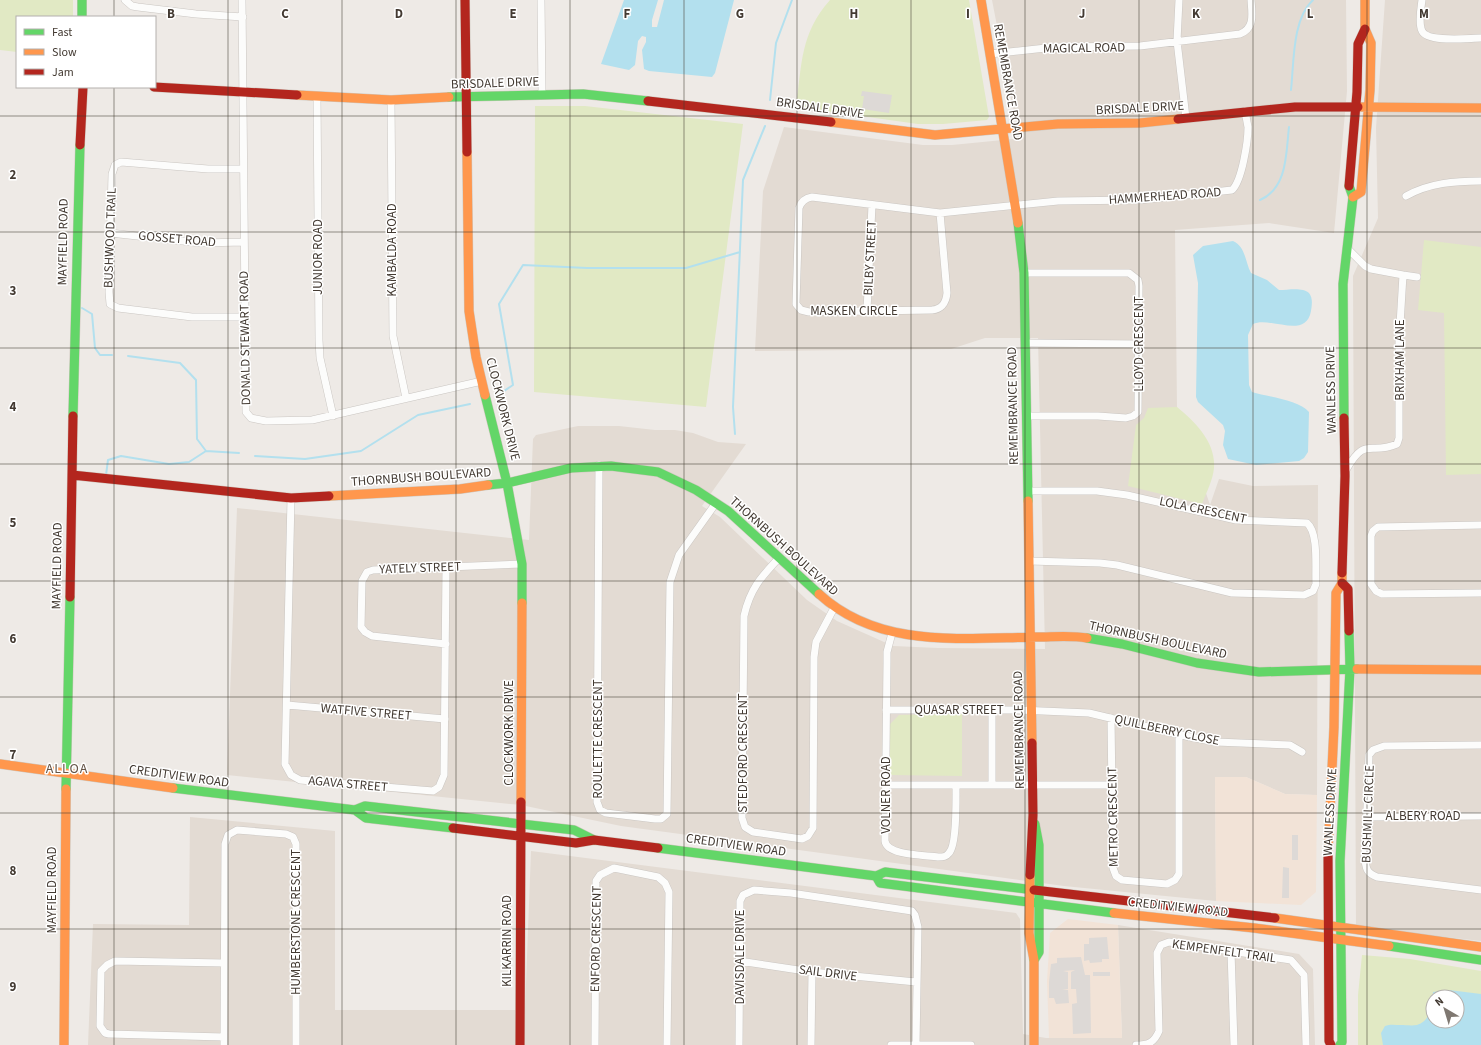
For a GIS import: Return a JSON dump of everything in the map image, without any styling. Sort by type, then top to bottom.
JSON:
[{"type":"street","points":[[82,0],[82,16]]},
{"type":"street","points":[[125,0],[132,6],[138,7],[196,14],[243,17]]},
{"type":"street","name":"DONALD STEWART ROAD","points":[[242,0],[245,406],[248,415],[256,420],[266,421],[312,420],[482,381]]},
{"type":"street","name":"CLOCKWORK DRIVE","points":[[465,0],[469,311],[471,334],[508,483],[522,564],[521,837]]},
{"type":"street","points":[[541,0],[542,94]]},
{"type":"street","name":"REMEMBRANCE ROAD","points":[[981,0],[1016,206],[1024,273],[1032,785],[1033,814],[1040,845],[1030,952],[1034,960],[1034,1045]]},
{"type":"street","points":[[1179,0],[1177,41],[1186,118]]},
{"type":"street","name":"MAGICAL ROAD","points":[[990,54],[1055,47],[1133,47],[1245,32],[1249,29],[1252,20],[1251,0]]},
{"type":"street","name":"WANLESS DRIVE","points":[[1331,1045],[1329,1041],[1328,831],[1336,670],[1336,593],[1342,582],[1345,472],[1343,284],[1353,197],[1349,188],[1356,106],[1358,44],[1365,29],[1366,0]]},
{"type":"street","points":[[1422,0],[1420,26],[1425,35],[1433,39],[1481,38]]},
{"type":"street","name":"WANLESS DRIVE","points":[[1353,197],[1361,192],[1369,106],[1371,43],[1365,29]]},
{"type":"street","name":"BRISDALE DRIVE","points":[[156,87],[391,100],[542,94],[583,94],[935,135],[1058,124],[1140,123],[1295,107],[1369,106],[1481,108]]},
{"type":"street","name":"MAYFIELD ROAD","points":[[64,1045],[66,773],[78,184],[83,88]]},
{"type":"street","name":"JUNIOR ROAD","points":[[317,96],[319,340],[320,358],[333,416]]},
{"type":"street","name":"KAMBALDA ROAD","points":[[391,100],[393,336],[406,398]]},
{"type":"street","name":"HAMMERHEAD ROAD","points":[[1016,206],[1058,201],[1139,200],[1232,190],[1238,182],[1247,141],[1248,126],[1245,111]]},
{"type":"street","name":"BUSHWOOD TRAIL","points":[[243,169],[208,169],[117,163],[113,168],[112,174],[109,292],[110,304],[113,307],[192,317],[244,317]]},
{"type":"street","points":[[1406,196],[1418,189],[1450,182],[1481,181]]},
{"type":"street","name":"MASKEN CIRCLE","points":[[940,213],[947,293],[944,305],[938,310],[805,312],[796,304],[799,208],[804,201],[812,197],[940,213],[1016,206]]},
{"type":"street","name":"BILBY STREET","points":[[867,311],[872,205]]},
{"type":"street","name":"GOSSET ROAD","points":[[110,233],[201,243],[244,242]]},
{"type":"street","points":[[1348,248],[1365,266],[1371,269],[1417,277]]},
{"type":"street","name":"LLOYD CRESCENT","points":[[1024,273],[1129,273],[1134,276],[1138,280],[1139,286],[1140,344],[1139,406],[1138,412],[1133,416],[1126,418],[1026,416]]},
{"type":"street","name":"BRIXHAM LANE","points":[[1345,472],[1359,451],[1365,448],[1390,447],[1397,444],[1399,438],[1399,342],[1403,275]]},
{"type":"street","points":[[1025,343],[1140,344]]},
{"type":"street","name":"THORNBUSH BOULEVARD","points":[[72,475],[291,498],[460,489],[508,483],[571,468],[599,465],[658,472],[696,490],[728,511],[834,608],[861,621],[892,633],[933,638],[1080,637],[1122,644],[1197,663],[1259,672],[1350,669],[1481,670]]},
{"type":"street","name":"ROULETTE CRESCENT","points":[[599,465],[597,802],[603,812],[655,819],[661,819],[667,814],[670,582],[679,555],[716,503]]},
{"type":"street","name":"LOLA CRESCENT","points":[[1028,491],[1097,491],[1127,494],[1236,520],[1307,523],[1313,530],[1314,535],[1316,584],[1313,591],[1304,595],[1232,593],[1117,565],[1100,563],[1029,561]]},
{"type":"street","name":"AGAVA STREET","points":[[291,498],[285,764],[291,775],[300,780],[433,791],[439,787],[444,775],[446,568]]},
{"type":"street","points":[[1481,525],[1378,527],[1373,531],[1371,536],[1371,580],[1373,588],[1382,594],[1481,593]]},
{"type":"street","name":"STEDFORD CRESCENT","points":[[779,558],[763,574],[751,592],[744,616],[742,818],[745,827],[753,832],[802,839],[808,836],[813,828],[814,657],[819,635],[834,608]]},
{"type":"street","name":"YATELY STREET","points":[[446,644],[372,636],[365,632],[361,627],[362,581],[367,572],[373,570],[522,564]]},
{"type":"street","name":"WANLESS DRIVE","points":[[1340,1045],[1342,1042],[1340,926],[1341,833],[1350,669],[1348,589],[1342,582]]},
{"type":"street","name":"VOLNER ROAD","points":[[892,633],[887,652],[886,844],[895,852],[944,857],[952,848],[956,809],[956,785]]},
{"type":"street","name":"WATFIVE STREET","points":[[287,705],[445,719]]},
{"type":"street","name":"QUASAR STREET","points":[[886,710],[1031,710]]},
{"type":"street","points":[[992,710],[992,785]]},
{"type":"street","name":"QUILLBERRY CLOSE","points":[[1031,710],[1090,713],[1178,735],[1216,742],[1290,745],[1302,752]]},
{"type":"street","name":"METRO CRESCENT","points":[[1111,718],[1113,868],[1116,876],[1122,880],[1167,884],[1175,880],[1179,870],[1178,735]]},
{"type":"street","name":"BUSHMILL CIRCLE","points":[[1481,745],[1384,746],[1373,750],[1369,755],[1365,860],[1366,869],[1370,874],[1481,890]]},
{"type":"street","name":"CREDITVIEW ROAD","points":[[0,764],[221,795],[355,810],[365,806],[521,823],[574,830],[594,840]]},
{"type":"street","points":[[886,785],[1112,785]]},
{"type":"street","name":"CREDITVIEW ROAD","points":[[355,810],[366,818],[521,837],[576,843],[594,840],[876,876],[886,872],[1130,902],[1243,913],[1481,947]]},
{"type":"street","name":"ALBERY ROAD","points":[[1366,817],[1481,816]]},
{"type":"street","name":"HUMBERSTONE CRESCENT","points":[[224,1045],[226,840],[232,832],[237,830],[286,834],[293,837],[297,850],[296,1045]]},
{"type":"street","name":"KILKARRIN ROAD","points":[[520,1045],[521,837]]},
{"type":"street","name":"ENFORD CRESCENT","points":[[595,1045],[596,881],[600,875],[614,868],[658,877],[665,884],[669,892],[667,1045]]},
{"type":"street","name":"CREDITVIEW ROAD","points":[[876,876],[880,883],[1035,904],[1233,925],[1328,937],[1481,960]]},
{"type":"street","name":"DAVISDALE DRIVE","points":[[740,1045],[740,901],[743,895],[754,890],[791,893],[912,911],[915,915],[918,927],[916,982]]},
{"type":"street","points":[[1111,913],[1114,907],[1130,902]]},
{"type":"street","name":"KEMPENFELT TRAIL","points":[[1136,1045],[1148,1045],[1153,1042],[1159,1031],[1157,957],[1162,945],[1169,942],[1291,960],[1304,975],[1306,1045]]},
{"type":"street","points":[[1232,951],[1234,1045]]},
{"type":"street","points":[[224,963],[115,961],[107,965],[101,971],[100,1026],[105,1033],[110,1034],[224,1037]]},
{"type":"street","name":"SAIL DRIVE","points":[[739,961],[812,972],[916,982]]},
{"type":"street","points":[[811,1045],[812,972]]},
{"type":"street","points":[[916,982],[916,1045]]},
{"type":"street","points":[[892,1045],[971,1045]]},
{"type":"shaded area","points":[[992,0],[1346,0],[1347,91],[1334,233],[1269,223],[1175,230],[1177,407],[1210,505],[1219,479],[1253,486],[1318,485],[1317,795],[1285,794],[1246,777],[1215,777],[1216,901],[1064,886],[621,826],[521,805],[227,775],[237,508],[529,540],[533,439],[536,435],[578,426],[619,426],[655,430],[675,430],[693,433],[718,442],[746,444],[702,506],[720,517],[807,600],[837,621],[893,646],[1045,649],[1038,338],[985,338],[951,349],[755,351],[763,191],[784,127],[923,145],[952,145],[1022,138],[1019,119],[1014,114]]},
{"type":"shaded area","points":[[1385,0],[1481,0],[1481,941],[1356,927],[1353,276],[1378,218],[1376,128]]},
{"type":"shaded area","points":[[862,91],[892,95],[889,113],[862,109],[864,96],[861,96]]},
{"type":"shaded area","points":[[1215,777],[1246,777],[1285,794],[1317,795],[1316,892],[1301,905],[1216,901]]},
{"type":"shaded area","points":[[190,817],[335,831],[335,1010],[525,1010],[531,851],[1016,913],[1020,919],[1023,1034],[1046,1038],[1122,1038],[1118,925],[1299,954],[1313,969],[1315,1045],[88,1045],[93,924],[189,925]]},
{"type":"shaded area","points":[[1292,835],[1298,835],[1298,860],[1292,860]]},
{"type":"shaded area","points":[[1283,867],[1289,868],[1289,898],[1282,898]]},
{"type":"shaded area","points":[[1068,919],[1118,925],[1122,1038],[1049,1038],[1047,981],[1050,933]]},
{"type":"shaded area","points":[[1107,937],[1109,959],[1102,959],[1102,962],[1090,963],[1089,960],[1084,961],[1084,944],[1089,944],[1089,938]]},
{"type":"shaded area","points":[[1081,957],[1085,975],[1090,975],[1091,1033],[1073,1034],[1072,1004],[1077,1003],[1076,989],[1071,989],[1071,972],[1075,970],[1063,971],[1068,972],[1068,989],[1062,989],[1068,990],[1069,1003],[1056,1004],[1054,998],[1049,998],[1049,982],[1051,964],[1057,963],[1057,958]]},
{"type":"shaded area","points":[[1093,972],[1110,972],[1110,976],[1093,976]]},
{"type":"green space","points":[[0,0],[73,0],[73,16],[16,16],[16,52],[0,50]]},
{"type":"green space","points":[[830,0],[969,0],[989,117],[987,120],[943,124],[918,124],[796,107],[801,63],[808,37],[820,13]]},
{"type":"green space","points":[[535,106],[585,106],[743,124],[706,407],[534,392]]},
{"type":"green space","points":[[1424,240],[1481,247],[1481,474],[1446,475],[1444,313],[1418,310]]},
{"type":"green space","points":[[1177,407],[1191,419],[1203,433],[1212,450],[1214,468],[1211,482],[1202,504],[1128,486],[1136,425],[1144,418],[1148,408]]},
{"type":"green space","points":[[962,714],[962,776],[890,775],[890,724],[899,715]]},
{"type":"green space","points":[[1362,955],[1410,959],[1481,971],[1481,1045],[1358,1045],[1358,995]]},
{"type":"water","points":[[624,0],[658,0],[652,20],[652,27],[657,27],[664,0],[734,0],[715,73],[712,77],[649,71],[644,69],[642,50],[646,42],[646,37],[642,36],[638,41],[635,65],[629,70],[601,64]]},
{"type":"water","points":[[1233,241],[1243,251],[1251,273],[1267,280],[1279,290],[1303,290],[1309,293],[1311,297],[1312,304],[1308,320],[1302,324],[1295,326],[1260,322],[1253,324],[1248,335],[1249,385],[1252,392],[1283,399],[1304,408],[1309,412],[1308,452],[1304,458],[1299,461],[1256,465],[1228,459],[1223,445],[1225,431],[1223,425],[1198,402],[1196,397],[1198,283],[1193,255],[1203,246]]},
{"type":"water","points":[[1465,992],[1481,994],[1481,1045],[1383,1045],[1381,1033],[1385,1026],[1417,1025],[1425,1020],[1425,1029],[1465,1029]]},
{"type":"waterway","points":[[770,100],[776,43],[792,0]]},
{"type":"waterway","points":[[1291,90],[1295,42],[1301,18],[1306,8],[1313,0]]},
{"type":"waterway","points":[[735,434],[733,407],[743,180],[765,126]]},
{"type":"waterway","points":[[1260,200],[1276,187],[1281,178],[1286,158],[1289,127]]},
{"type":"waterway","points":[[498,395],[513,385],[499,304],[523,265],[587,268],[686,268],[740,252]]},
{"type":"waterway","points":[[82,308],[92,314],[95,348],[100,355],[112,355]]},
{"type":"waterway","points":[[128,356],[180,363],[196,380],[197,439],[206,451]]},
{"type":"waterway","points":[[255,456],[305,459],[361,451],[418,415],[470,404]]},
{"type":"waterway","points":[[106,475],[108,460],[121,456],[169,464],[189,462],[206,451],[239,453]]},
{"type":"traffic: fast","points":[[82,0],[82,16]]},
{"type":"traffic: fast","points":[[449,97],[583,94],[648,101]]},
{"type":"traffic: fast","points":[[73,416],[80,145]]},
{"type":"traffic: fast","points":[[1344,418],[1343,284],[1353,197],[1349,186]]},
{"type":"traffic: fast","points":[[1018,223],[1024,273],[1028,501]]},
{"type":"traffic: fast","points":[[485,395],[507,483],[522,564],[522,603]]},
{"type":"traffic: fast","points":[[488,485],[507,483],[571,468],[611,466],[658,472],[696,490],[728,511],[819,594]]},
{"type":"traffic: fast","points":[[66,789],[70,597]]},
{"type":"traffic: fast","points":[[1340,1045],[1342,1042],[1340,861],[1350,669],[1349,631]]},
{"type":"traffic: fast","points":[[1087,638],[1122,644],[1197,663],[1259,672],[1357,669]]},
{"type":"traffic: fast","points":[[173,788],[355,810],[366,818],[453,828]]},
{"type":"traffic: fast","points":[[355,810],[365,806],[574,830],[594,840]]},
{"type":"traffic: fast","points":[[1034,960],[1039,952],[1039,845],[1035,824]]},
{"type":"traffic: fast","points":[[658,848],[876,876],[885,872],[1034,890]]},
{"type":"traffic: fast","points":[[876,876],[880,883],[1114,913]]},
{"type":"traffic: fast","points":[[1389,946],[1481,960]]},
{"type":"traffic: slow","points":[[981,0],[1018,223]]},
{"type":"traffic: slow","points":[[1353,197],[1361,192],[1370,90],[1371,43],[1365,29],[1365,0]]},
{"type":"traffic: slow","points":[[297,95],[391,100],[449,97]]},
{"type":"traffic: slow","points":[[1358,107],[1481,108]]},
{"type":"traffic: slow","points":[[831,122],[935,135],[1058,124],[1140,123],[1178,119]]},
{"type":"traffic: slow","points":[[467,152],[469,311],[476,357],[485,395]]},
{"type":"traffic: slow","points":[[329,496],[460,489],[488,485]]},
{"type":"traffic: slow","points":[[1028,501],[1032,743]]},
{"type":"traffic: slow","points":[[1328,853],[1334,727],[1336,593],[1342,583],[1342,573]]},
{"type":"traffic: slow","points":[[819,594],[842,612],[868,624],[894,632],[950,638],[1062,636],[1087,638]]},
{"type":"traffic: slow","points":[[521,802],[522,603]]},
{"type":"traffic: slow","points":[[1357,669],[1481,670]]},
{"type":"traffic: slow","points":[[0,764],[173,788]]},
{"type":"traffic: slow","points":[[64,1045],[66,789]]},
{"type":"traffic: slow","points":[[1030,875],[1029,933],[1034,960],[1034,1045]]},
{"type":"traffic: slow","points":[[1114,913],[1254,928],[1389,946]]},
{"type":"traffic: slow","points":[[1275,918],[1481,947]]},
{"type":"traffic: jam","points":[[465,0],[467,152]]},
{"type":"traffic: jam","points":[[1349,186],[1357,92],[1358,44],[1365,29]]},
{"type":"traffic: jam","points":[[156,87],[297,95]]},
{"type":"traffic: jam","points":[[80,145],[83,88]]},
{"type":"traffic: jam","points":[[648,101],[831,122]]},
{"type":"traffic: jam","points":[[1178,119],[1295,107],[1358,107]]},
{"type":"traffic: jam","points":[[70,597],[73,416]]},
{"type":"traffic: jam","points":[[1342,573],[1345,476],[1344,418]]},
{"type":"traffic: jam","points":[[72,475],[291,498],[329,496]]},
{"type":"traffic: jam","points":[[1342,583],[1348,589],[1349,631]]},
{"type":"traffic: jam","points":[[1030,875],[1033,815],[1032,743]]},
{"type":"traffic: jam","points":[[520,1045],[521,802]]},
{"type":"traffic: jam","points":[[453,828],[576,843],[594,840],[658,848]]},
{"type":"traffic: jam","points":[[1328,853],[1329,1041],[1331,1045]]},
{"type":"traffic: jam","points":[[1034,890],[1275,918]]},
{"type":"district","name":"ALLOA","points":[[67,769]]}]
